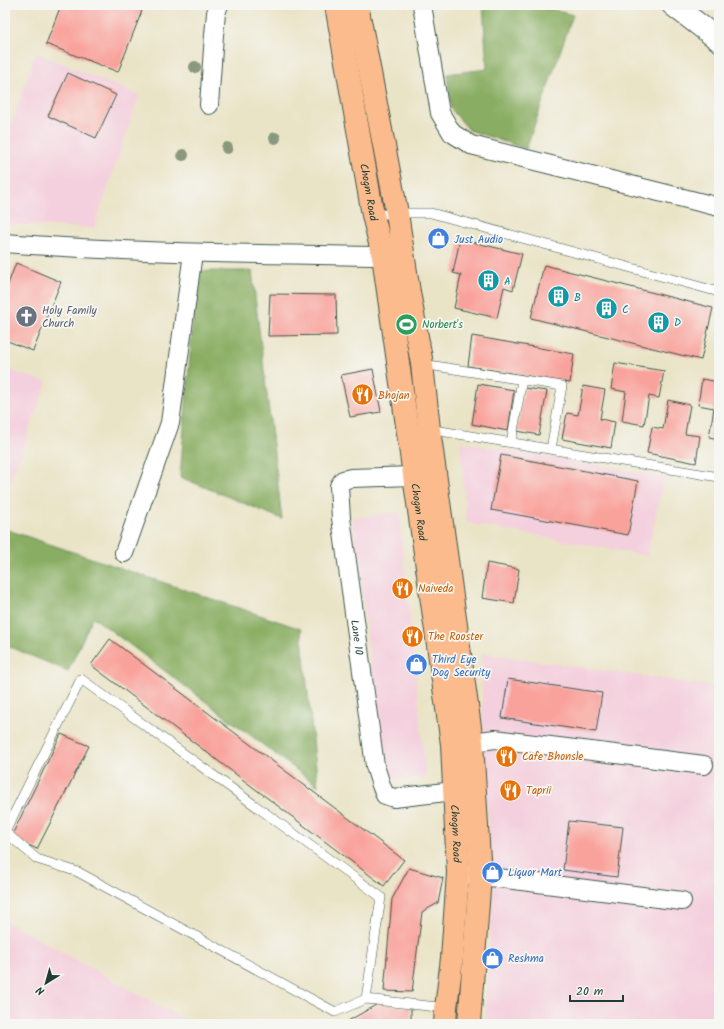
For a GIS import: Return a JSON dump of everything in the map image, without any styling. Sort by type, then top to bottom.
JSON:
[{"type":"main road","name":"Chogm Road","points":[[336,5],[373,215],[383,256],[418,427],[480,876],[469,1024]]},
{"type":"main road","name":"Chogm Road","points":[[357,5],[396,213],[422,364],[414,476],[462,743],[454,791],[458,873],[446,1016]]},
{"type":"street","points":[[208,105],[218,5]]},
{"type":"street","points":[[422,5],[440,113],[452,133],[471,145],[719,207]]},
{"type":"street","points":[[673,5],[719,40]]},
{"type":"street","points":[[5,243],[62,248],[193,253],[383,256]]},
{"type":"street","points":[[124,553],[170,423],[193,253]]},
{"type":"street","name":"Lane 10","points":[[414,476],[351,478],[343,480],[339,486],[341,518],[376,766],[385,795],[394,798],[454,791]]},
{"type":"street","points":[[462,743],[495,739],[704,765]]},
{"type":"street","points":[[458,873],[682,901]]},
{"type":"lane","points":[[373,215],[396,213],[431,213],[719,292]]},
{"type":"lane","points":[[422,364],[562,386],[551,449]]},
{"type":"lane","points":[[511,443],[522,380]]},
{"type":"lane","points":[[418,427],[719,477]]},
{"type":"lane","points":[[366,999],[381,897],[81,679],[5,832],[37,859],[78,872],[334,1012],[366,999],[446,1016]]},
{"type":"shaded area","points":[[36,53],[139,95],[94,228],[5,224],[5,142]]},
{"type":"shaded area","points":[[5,369],[47,382],[5,495]]},
{"type":"shaded area","points":[[460,442],[664,477],[647,556],[467,523]]},
{"type":"shaded area","points":[[399,512],[426,777],[386,780],[352,518]]},
{"type":"shaded area","points":[[482,653],[719,687],[719,1024],[485,1024],[493,889],[483,747]]},
{"type":"shaded area","points":[[5,921],[192,1024],[5,1024]]},
{"type":"green space","points":[[483,5],[536,5],[573,15],[526,149],[469,130],[451,109],[447,74],[487,69]]},
{"type":"green space","points":[[197,271],[252,271],[282,519],[180,477]]},
{"type":"green space","points":[[5,529],[301,629],[318,786],[93,617],[68,671],[5,645]]},
{"type":"building","points":[[61,5],[127,5],[142,11],[118,72],[46,44]]},
{"type":"building","points":[[68,73],[116,95],[96,138],[48,116]]},
{"type":"building","name":"A","points":[[460,239],[522,254],[513,290],[504,287],[497,318],[454,308],[461,275],[453,273]]},
{"type":"building","name":"Holy Family Church","points":[[16,263],[61,282],[33,351],[5,340],[5,292]]},
{"type":"building","points":[[544,265],[713,308],[701,360],[531,318]]},
{"type":"building","points":[[270,294],[336,295],[337,335],[268,336]]},
{"type":"building","points":[[472,336],[574,354],[570,383],[468,366]]},
{"type":"building","points":[[615,363],[664,371],[659,398],[649,396],[644,425],[622,421],[626,392],[611,389]]},
{"type":"building","points":[[373,369],[381,412],[350,417],[341,375]]},
{"type":"building","points":[[702,379],[719,382],[719,439],[709,437],[714,408],[698,405]]},
{"type":"building","points":[[478,384],[514,390],[508,431],[472,424]]},
{"type":"building","points":[[583,386],[605,390],[600,419],[615,422],[611,448],[562,439],[567,413],[578,415]]},
{"type":"building","points":[[524,388],[547,391],[539,435],[517,431]]},
{"type":"building","points":[[668,400],[690,405],[685,434],[700,436],[696,463],[647,453],[652,427],[663,429]]},
{"type":"building","points":[[501,455],[638,481],[628,535],[491,510]]},
{"type":"building","points":[[487,563],[519,569],[514,603],[482,598]]},
{"type":"building","points":[[110,639],[404,860],[384,886],[91,665]]},
{"type":"building","points":[[508,679],[602,693],[596,732],[502,718]]},
{"type":"building","points":[[61,734],[89,746],[37,849],[11,837]]},
{"type":"building","points":[[569,821],[623,827],[617,877],[563,870]]},
{"type":"building","points":[[409,868],[443,878],[438,903],[422,912],[412,992],[384,991],[392,899]]},
{"type":"building","points":[[381,1002],[411,1008],[411,1024],[343,1024]]},
{"type":"place","name":"Just Audio","points":[[438,239]]},
{"type":"place","name":"A","points":[[488,281]]},
{"type":"place","name":"B","points":[[559,297]]},
{"type":"place","name":"C","points":[[607,309]]},
{"type":"place","name":"Holy Family Church","points":[[26,316]]},
{"type":"place","name":"D","points":[[659,322]]},
{"type":"place","name":"Norbert's","points":[[407,324]]},
{"type":"place","name":"Bhojan","points":[[362,395]]},
{"type":"place","name":"Naiveda","points":[[402,588]]},
{"type":"place","name":"The Rooster","points":[[412,636]]},
{"type":"place","name":"Third Eye Dog Security","points":[[417,665]]},
{"type":"place","name":"Cafe Bhonsle","points":[[507,756]]},
{"type":"place","name":"Taprii","points":[[510,790]]},
{"type":"place","name":"Liquor Mart","points":[[492,872]]},
{"type":"place","name":"Reshma","points":[[493,958]]}]
